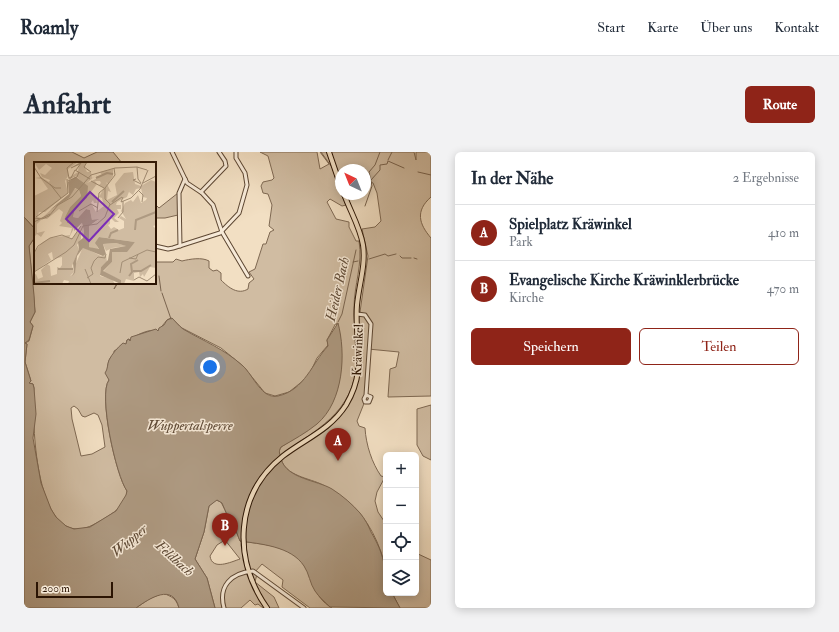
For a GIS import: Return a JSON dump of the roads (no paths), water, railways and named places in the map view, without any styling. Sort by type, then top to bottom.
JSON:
[{"type":"main road","points":[[329,152],[335,170]]},
{"type":"main road","points":[[267,608],[256,591],[248,571],[244,541],[245,521],[254,493],[272,467],[289,452],[327,428],[340,413],[356,382],[359,364],[357,314],[364,267],[364,252],[358,228],[346,200]]},
{"type":"street","points":[[172,152],[185,179],[192,187],[201,192],[213,206],[222,230],[222,234],[248,276]]},
{"type":"street","points":[[201,192],[226,166],[225,160],[219,152]]},
{"type":"street","points":[[156,246],[168,249],[218,233],[225,229],[239,212],[246,192],[245,173],[236,158],[236,152]]},
{"type":"street","points":[[180,246],[179,193],[185,179]]},
{"type":"street","name":"Kräwinkel","points":[[357,314],[365,315],[371,324],[366,396]]},
{"type":"street","points":[[224,608],[222,594],[225,584],[232,577],[248,571],[256,572],[304,608]]},
{"type":"water","name":"Wuppertalsperre","points":[[24,217],[34,228],[34,238],[29,246],[35,312],[30,322],[33,326],[29,340],[25,343],[27,344],[25,362],[31,381],[29,383],[33,384],[34,388],[36,414],[33,438],[41,483],[51,509],[56,517],[66,526],[74,529],[90,527],[116,511],[126,495],[127,491],[118,469],[110,435],[106,401],[106,388],[109,380],[105,373],[113,353],[123,343],[126,344],[127,340],[129,339],[130,341],[131,337],[156,329],[158,331],[167,320],[172,318],[183,329],[236,360],[247,370],[258,386],[267,394],[278,396],[295,388],[307,375],[328,346],[327,340],[338,323],[341,335],[342,362],[338,390],[333,403],[317,424],[281,447],[281,459],[284,466],[289,471],[332,489],[354,506],[362,515],[379,547],[383,561],[383,596],[394,596],[400,608],[330,607],[315,591],[304,566],[298,559],[275,547],[240,541],[230,516],[228,517],[222,503],[217,500],[209,506],[204,532],[195,559],[207,578],[215,608],[179,608],[176,600],[172,596],[166,594],[154,597],[136,608],[24,608]]},
{"type":"waterway","name":"Heider Bach","points":[[321,152],[331,166]]},
{"type":"waterway","points":[[365,206],[372,186],[369,172],[375,165],[380,152]]},
{"type":"waterway","points":[[388,160],[392,152]]},
{"type":"waterway","points":[[371,180],[380,170],[380,165],[387,164],[388,161],[404,168]]},
{"type":"waterway","points":[[418,172],[431,175]]},
{"type":"waterway","name":"Heider Bach","points":[[338,322],[342,314],[356,250]]},
{"type":"waterway","points":[[369,259],[385,254],[388,256],[396,254]]},
{"type":"waterway","points":[[400,256],[402,258],[411,258]]},
{"type":"waterway","name":"Heider Bach","points":[[353,262],[358,261]]},
{"type":"waterway","points":[[159,276],[161,291]]},
{"type":"waterway","points":[[162,293],[171,319]]},
{"type":"place","name":"Spielplatz Kräwinkel","points":[[338,461]]},
{"type":"place","name":"Evangelische Kirche Kräwinklerbrücke","points":[[225,546]]},
{"type":"water label","name":"Wupper","points":[[129,540]]},
{"type":"water label","name":"Feldbach","points":[[175,558]]}]
